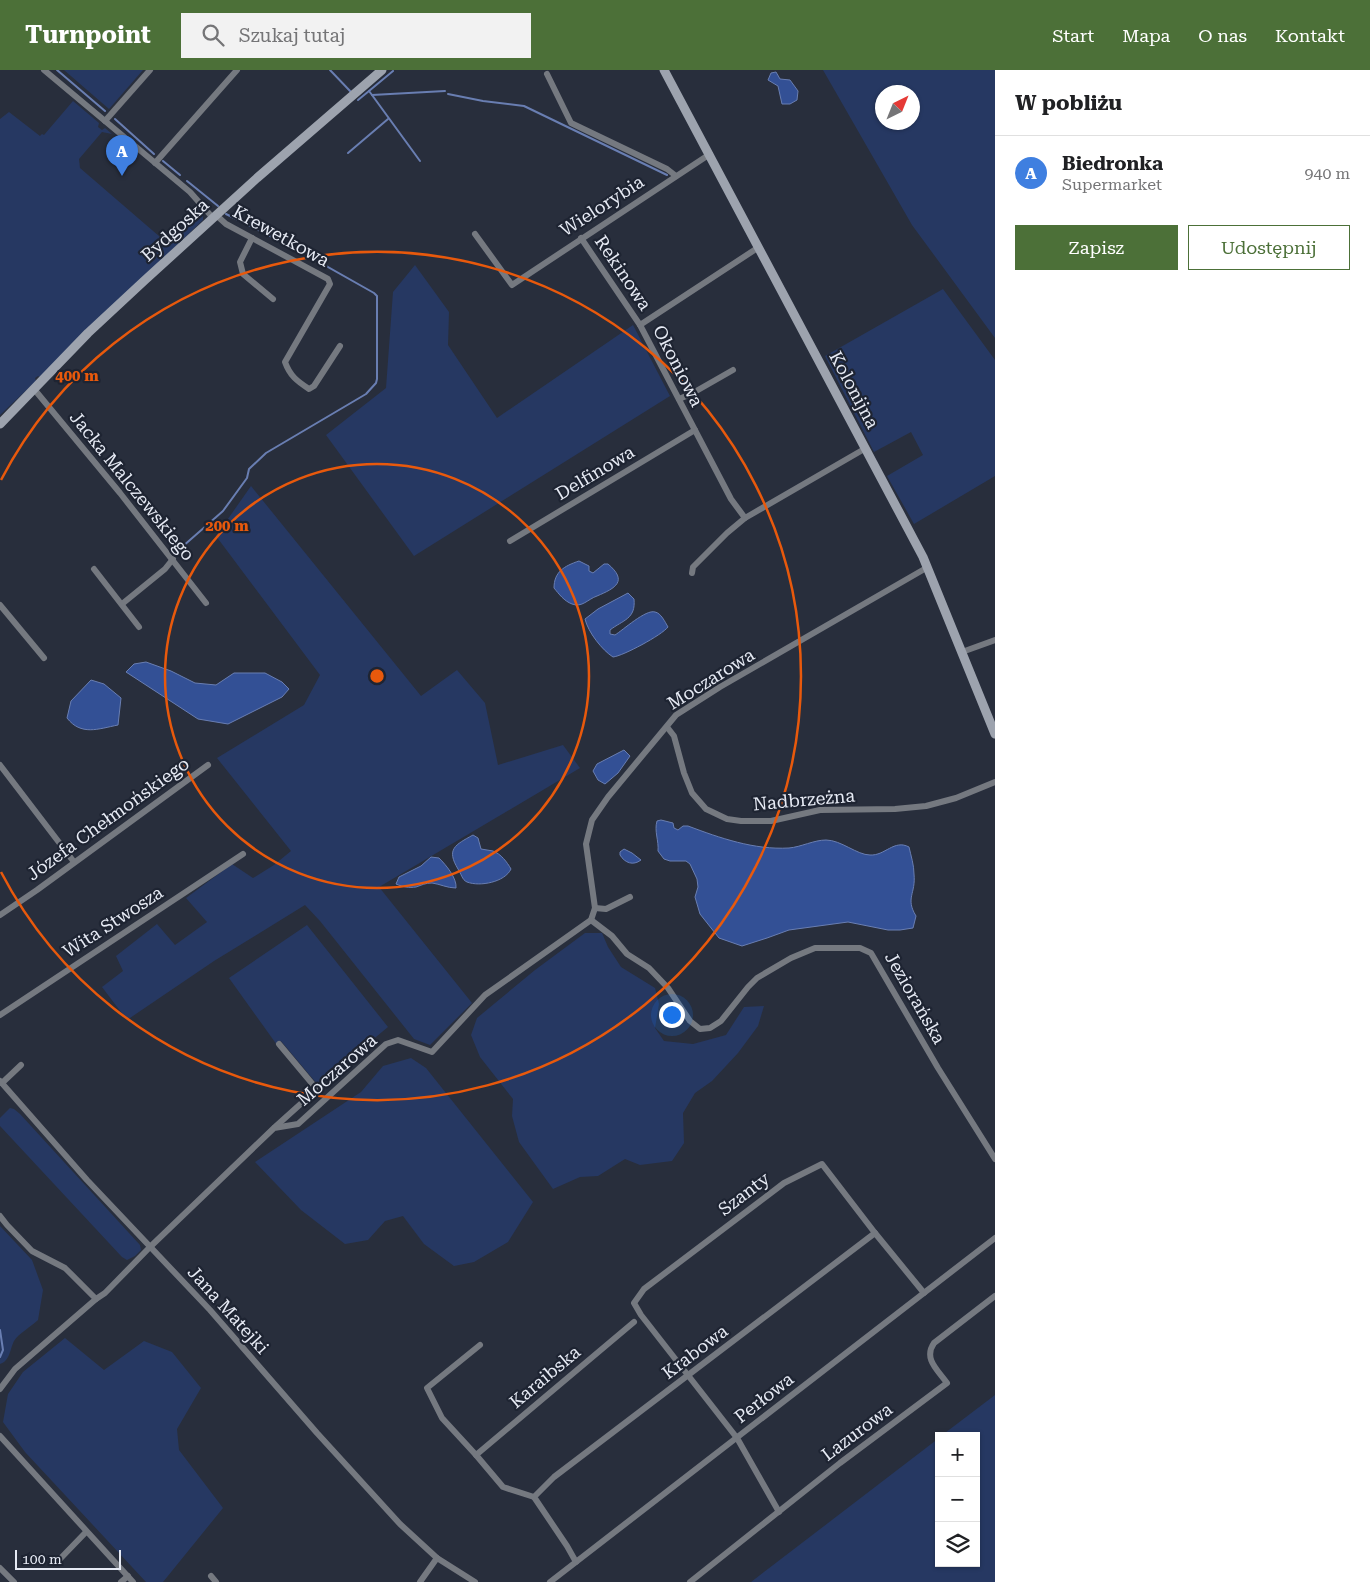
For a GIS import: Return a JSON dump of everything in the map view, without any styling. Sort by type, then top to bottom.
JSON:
[{"type":"street","name":"Krewetkowa","points":[[44,70],[190,192],[215,216],[226,224],[322,274],[328,279],[330,284],[285,362],[289,373],[295,380],[309,389],[314,386],[340,346]]},
{"type":"street","points":[[105,121],[150,70]]},
{"type":"street","points":[[155,163],[237,70]]},
{"type":"street","name":"Bydgoska","points":[[0,424],[88,333],[259,176],[382,70]]},
{"type":"street","name":"Kolonijna","points":[[664,70],[760,247],[928,567],[995,734]]},
{"type":"street","points":[[547,74],[571,123],[666,169],[676,176]]},
{"type":"street","name":"Wielorybia","points":[[475,234],[512,284],[710,154]]},
{"type":"street","points":[[252,238],[240,262],[242,274],[273,300]]},
{"type":"street","name":"Rekinowa","points":[[581,238],[640,325]]},
{"type":"street","name":"Okoniowa","points":[[744,518],[731,499],[640,325],[760,247]]},
{"type":"street","points":[[679,399],[733,370]]},
{"type":"street","name":"Jacka Malczewskiego","points":[[34,389],[120,493],[206,603]]},
{"type":"street","name":"Delfinowa","points":[[510,541],[694,430]]},
{"type":"street","points":[[692,573],[693,568],[744,518],[866,448]]},
{"type":"street","points":[[122,604],[165,569],[173,559]]},
{"type":"street","name":"Moczarowa","points":[[274,1128],[298,1124],[386,1044],[398,1040],[432,1052],[485,995],[591,920],[595,908],[586,844],[592,820],[608,797],[676,715],[690,705],[928,567]]},
{"type":"street","points":[[94,569],[139,627]]},
{"type":"street","points":[[0,605],[44,658]]},
{"type":"street","points":[[962,652],[995,640]]},
{"type":"street","name":"Nadbrzeżna","points":[[667,727],[674,736],[684,773],[692,792],[706,809],[726,819],[770,821],[820,810],[894,810],[926,806],[956,798],[995,782]]},
{"type":"street","points":[[0,765],[74,862]]},
{"type":"street","name":"Józefa Chełmońskiego","points":[[0,915],[208,765]]},
{"type":"street","name":"Wita Stwosza","points":[[0,1015],[243,854]]},
{"type":"street","points":[[595,908],[606,909],[630,897]]},
{"type":"street","name":"Jeziorańska","points":[[591,920],[612,936],[627,954],[649,968],[668,988],[690,1021],[700,1029],[710,1028],[721,1021],[757,978],[792,958],[815,948],[860,948],[871,953],[938,1068],[995,1159]]},
{"type":"street","points":[[0,1390],[15,1369],[105,1293],[150,1247],[315,1091],[315,1087],[279,1044]]},
{"type":"street","points":[[1,1082],[21,1065]]},
{"type":"street","name":"Jana Matejki","points":[[1,1082],[88,1180],[210,1310],[317,1433],[394,1517],[437,1558],[475,1582]]},
{"type":"street","name":"Szanty","points":[[689,1376],[641,1315],[634,1303],[644,1289],[784,1183],[822,1164],[875,1233]]},
{"type":"street","points":[[0,1216],[32,1250],[65,1268],[96,1299]]},
{"type":"street","points":[[875,1233],[924,1293]]},
{"type":"street","name":"Krabowa","points":[[534,1497],[554,1477],[875,1233]]},
{"type":"street","name":"Perłowa","points":[[550,1582],[995,1238]]},
{"type":"street","name":"Lazurowa","points":[[690,1582],[840,1463],[947,1382],[930,1359],[930,1350],[934,1343],[995,1296]]},
{"type":"street","name":"Karaibska","points":[[476,1454],[634,1322]]},
{"type":"street","points":[[480,1346],[427,1388],[442,1418],[476,1454],[503,1487],[534,1497],[576,1562]]},
{"type":"street","points":[[689,1376],[737,1438],[779,1512]]},
{"type":"street","points":[[0,1436],[133,1582]]},
{"type":"street","points":[[59,1560],[86,1532]]},
{"type":"street","points":[[420,1582],[437,1558]]},
{"type":"street","points":[[0,1568],[14,1582]]},
{"type":"street","points":[[121,1582],[128,1576]]},
{"type":"street","points":[[211,1576],[216,1582]]},
{"type":"shaded area","points":[[64,70],[143,70],[109,109]]},
{"type":"shaded area","points":[[823,70],[995,70],[995,338],[912,225]]},
{"type":"shaded area","points":[[776,72],[780,79],[790,80],[798,91],[797,100],[790,104],[782,104],[778,86],[768,80],[771,73]]},
{"type":"shaded area","points":[[73,101],[99,123],[98,127],[102,130],[105,128],[112,134],[102,132],[79,159],[80,168],[167,243],[187,226],[195,206],[203,215],[203,220],[40,377],[35,378],[36,381],[0,415],[0,119],[9,112],[40,136],[44,135]]},
{"type":"shaded area","points":[[415,265],[449,312],[448,345],[497,418],[633,325],[670,396],[414,556],[326,435],[386,388],[393,292]]},
{"type":"shaded area","points":[[943,289],[995,360],[995,476],[914,524],[887,476],[923,455],[911,432],[874,452],[825,356]]},
{"type":"shaded area","points":[[251,486],[421,696],[457,670],[485,703],[498,765],[563,745],[580,768],[379,887],[472,1003],[430,1045],[414,1039],[320,921],[305,905],[214,961],[127,1020],[102,987],[123,971],[116,956],[157,924],[175,945],[207,922],[186,898],[232,864],[253,878],[274,865],[291,851],[217,758],[304,705],[320,675],[216,536]]},
{"type":"shaded area","points":[[579,561],[589,566],[589,571],[593,573],[604,564],[608,564],[614,570],[618,579],[617,583],[610,590],[582,604],[576,605],[569,603],[562,597],[554,588],[554,582],[561,570]]},
{"type":"shaded area","points":[[628,593],[634,599],[633,611],[628,618],[610,630],[610,634],[615,635],[640,617],[651,612],[659,614],[668,627],[642,645],[613,657],[596,640],[585,619],[598,609]]},
{"type":"shaded area","points":[[146,662],[171,671],[195,683],[216,685],[234,673],[265,673],[282,682],[289,689],[282,697],[228,724],[198,719],[126,672],[134,664]]},
{"type":"shaded area","points":[[91,680],[104,684],[121,698],[118,725],[90,730],[72,724],[67,718],[71,701]]},
{"type":"shaded area","points":[[624,750],[630,756],[618,773],[605,784],[598,780],[593,771],[597,764]]},
{"type":"shaded area","points":[[657,821],[673,823],[674,828],[678,830],[683,826],[688,826],[725,839],[763,847],[789,848],[826,840],[837,842],[860,853],[875,855],[894,846],[904,845],[909,847],[914,871],[911,905],[916,916],[913,928],[888,930],[848,922],[789,930],[742,946],[719,938],[700,914],[695,897],[698,887],[697,879],[690,864],[686,861],[664,859],[658,851],[656,825]]},
{"type":"shaded area","points":[[473,835],[478,838],[481,849],[496,852],[501,856],[511,869],[508,873],[498,880],[485,884],[464,880],[454,862],[453,852],[457,845]]},
{"type":"shaded area","points":[[624,849],[641,860],[635,863],[627,862],[620,855],[620,852]]},
{"type":"shaded area","points":[[431,857],[439,858],[445,864],[453,876],[456,888],[432,883],[416,887],[404,887],[396,884],[399,877],[421,866]]},
{"type":"shaded area","points":[[307,925],[388,1027],[318,1085],[281,1041],[277,1045],[229,978]]},
{"type":"shaded area","points":[[585,933],[602,933],[608,947],[621,967],[655,988],[659,1004],[655,1028],[664,1041],[693,1044],[726,1035],[744,1007],[764,1006],[758,1026],[738,1053],[712,1081],[695,1093],[683,1113],[684,1143],[672,1161],[640,1165],[625,1159],[598,1176],[580,1177],[553,1189],[519,1142],[512,1116],[513,1099],[480,1057],[471,1035],[477,1018],[535,970]]},
{"type":"shaded area","points":[[411,1058],[426,1068],[533,1202],[508,1242],[474,1262],[454,1266],[424,1244],[403,1216],[385,1221],[368,1240],[345,1244],[301,1210],[255,1162],[361,1092],[383,1066]]},
{"type":"shaded area","points":[[10,1108],[20,1114],[140,1245],[141,1250],[135,1256],[127,1260],[122,1257],[0,1126],[0,1118]]},
{"type":"shaded area","points":[[0,1226],[32,1260],[43,1290],[38,1320],[16,1338],[8,1358],[0,1364]]},
{"type":"shaded area","points":[[65,1338],[104,1370],[144,1341],[172,1352],[201,1388],[177,1429],[179,1450],[223,1508],[163,1582],[146,1582],[25,1452],[3,1422],[8,1394],[23,1372]]},
{"type":"shaded area","points":[[995,1395],[995,1582],[751,1582],[935,1441],[935,1567],[980,1567],[980,1432],[946,1432]]},
{"type":"waterway","points":[[57,70],[105,111]]},
{"type":"waterway","points":[[330,70],[351,92]]},
{"type":"waterway","points":[[369,91],[393,71]]},
{"type":"waterway","points":[[358,100],[369,91],[372,95],[445,91]]},
{"type":"waterway","points":[[448,94],[524,106],[667,175]]},
{"type":"waterway","points":[[372,95],[420,161]]},
{"type":"waterway","points":[[115,119],[154,154]]},
{"type":"waterway","points":[[348,153],[388,119]]},
{"type":"waterway","points":[[163,161],[180,175]]},
{"type":"waterway","points":[[187,181],[218,206]]},
{"type":"waterway","points":[[174,554],[223,511],[247,478],[249,469],[266,453],[366,394],[376,383],[377,379],[377,296],[296,249],[226,214]]},
{"type":"waterway","points":[[0,1330],[3,1350],[0,1357]]},
{"type":"place","name":"Biedronka","points":[[122,176]]}]
